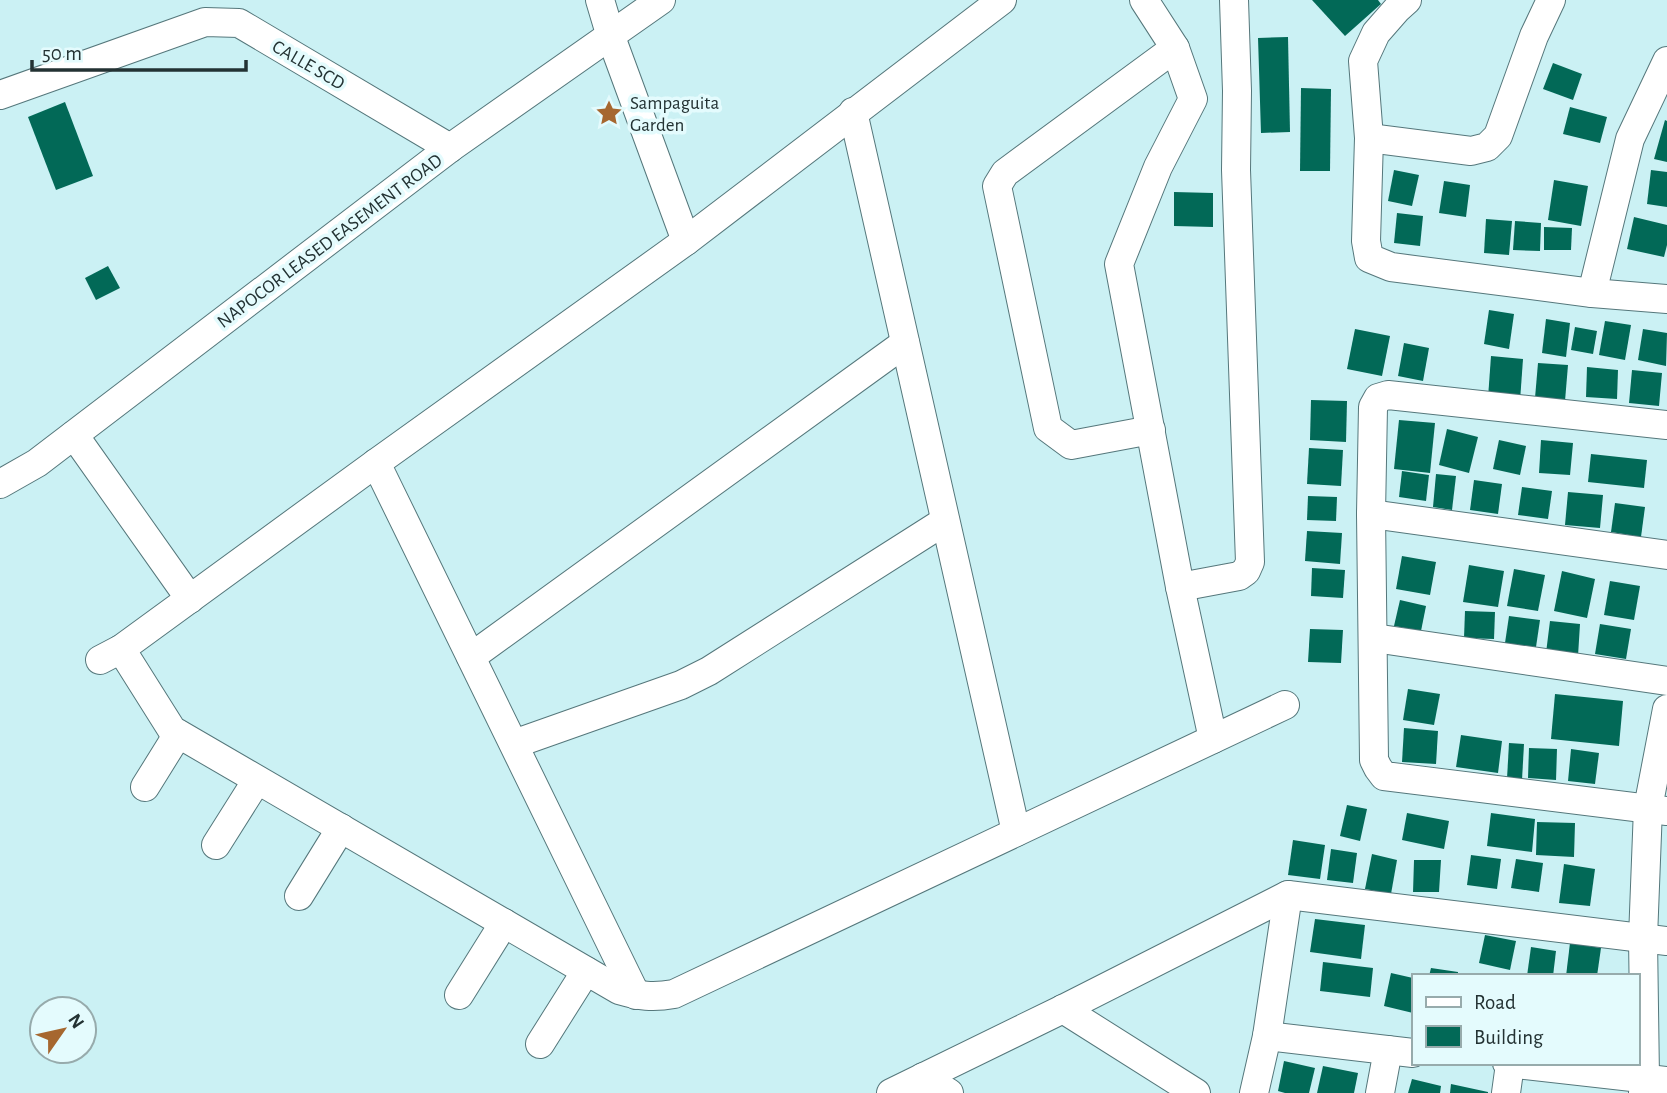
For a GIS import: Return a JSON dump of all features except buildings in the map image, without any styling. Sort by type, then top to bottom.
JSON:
[{"type":"street","points":[[600,0],[686,242]]},
{"type":"street","name":"NAPOCOR LEASED EASEMENT ROAD","points":[[0,484],[37,463],[450,148],[661,0]]},
{"type":"street","points":[[1002,0],[686,242],[110,655],[178,734],[619,990],[656,997],[674,994],[1285,705]]},
{"type":"street","points":[[1144,0],[1175,48],[1193,99],[1158,167],[1119,264],[1213,739]]},
{"type":"street","points":[[1181,587],[1239,576],[1250,562],[1237,184],[1234,0]]},
{"type":"street","points":[[1407,0],[1376,33],[1363,61],[1369,138],[1366,241],[1368,258],[1391,267],[1592,293],[1667,299]]},
{"type":"street","points":[[1369,138],[1471,151],[1487,147],[1498,136],[1551,0]]},
{"type":"street","name":"CALLE SCD","points":[[0,95],[205,22],[242,12],[450,148]]},
{"type":"street","points":[[1151,430],[1071,445],[1048,428],[997,186],[1006,173],[1175,48]]},
{"type":"street","points":[[1592,293],[1630,139],[1667,61]]},
{"type":"street","points":[[1193,99],[1237,91]]},
{"type":"street","points":[[853,112],[1016,832]]},
{"type":"street","points":[[471,657],[905,343]]},
{"type":"street","points":[[1658,810],[1384,776],[1378,768],[1374,760],[1371,514],[1373,407],[1378,398],[1388,395],[1667,425]]},
{"type":"street","points":[[74,435],[190,599]]},
{"type":"street","points":[[376,463],[636,995]]},
{"type":"street","points":[[1371,514],[1667,555]]},
{"type":"street","points":[[513,744],[681,685],[709,671],[946,520]]},
{"type":"street","points":[[1374,638],[1667,681]]},
{"type":"street","points":[[1523,1065],[1652,1084],[1658,810],[1667,709]]},
{"type":"street","points":[[145,787],[178,734]]},
{"type":"street","points":[[216,845],[257,780]]},
{"type":"street","points":[[299,896],[341,828]]},
{"type":"street","points":[[891,1093],[1288,895],[1655,939]]},
{"type":"street","points":[[1254,1093],[1267,1036],[1288,895]]},
{"type":"street","points":[[459,995],[504,923]]},
{"type":"street","points":[[540,1044],[586,971]]},
{"type":"street","points":[[1063,1009],[1196,1093]]},
{"type":"street","points":[[1267,1036],[1401,1051],[1380,1093]]},
{"type":"street","points":[[1506,1093],[1509,1065]]},
{"type":"street","points":[[923,1077],[949,1093]]},
{"type":"place","name":"Sampaguita Garden","points":[[609,113]]}]
